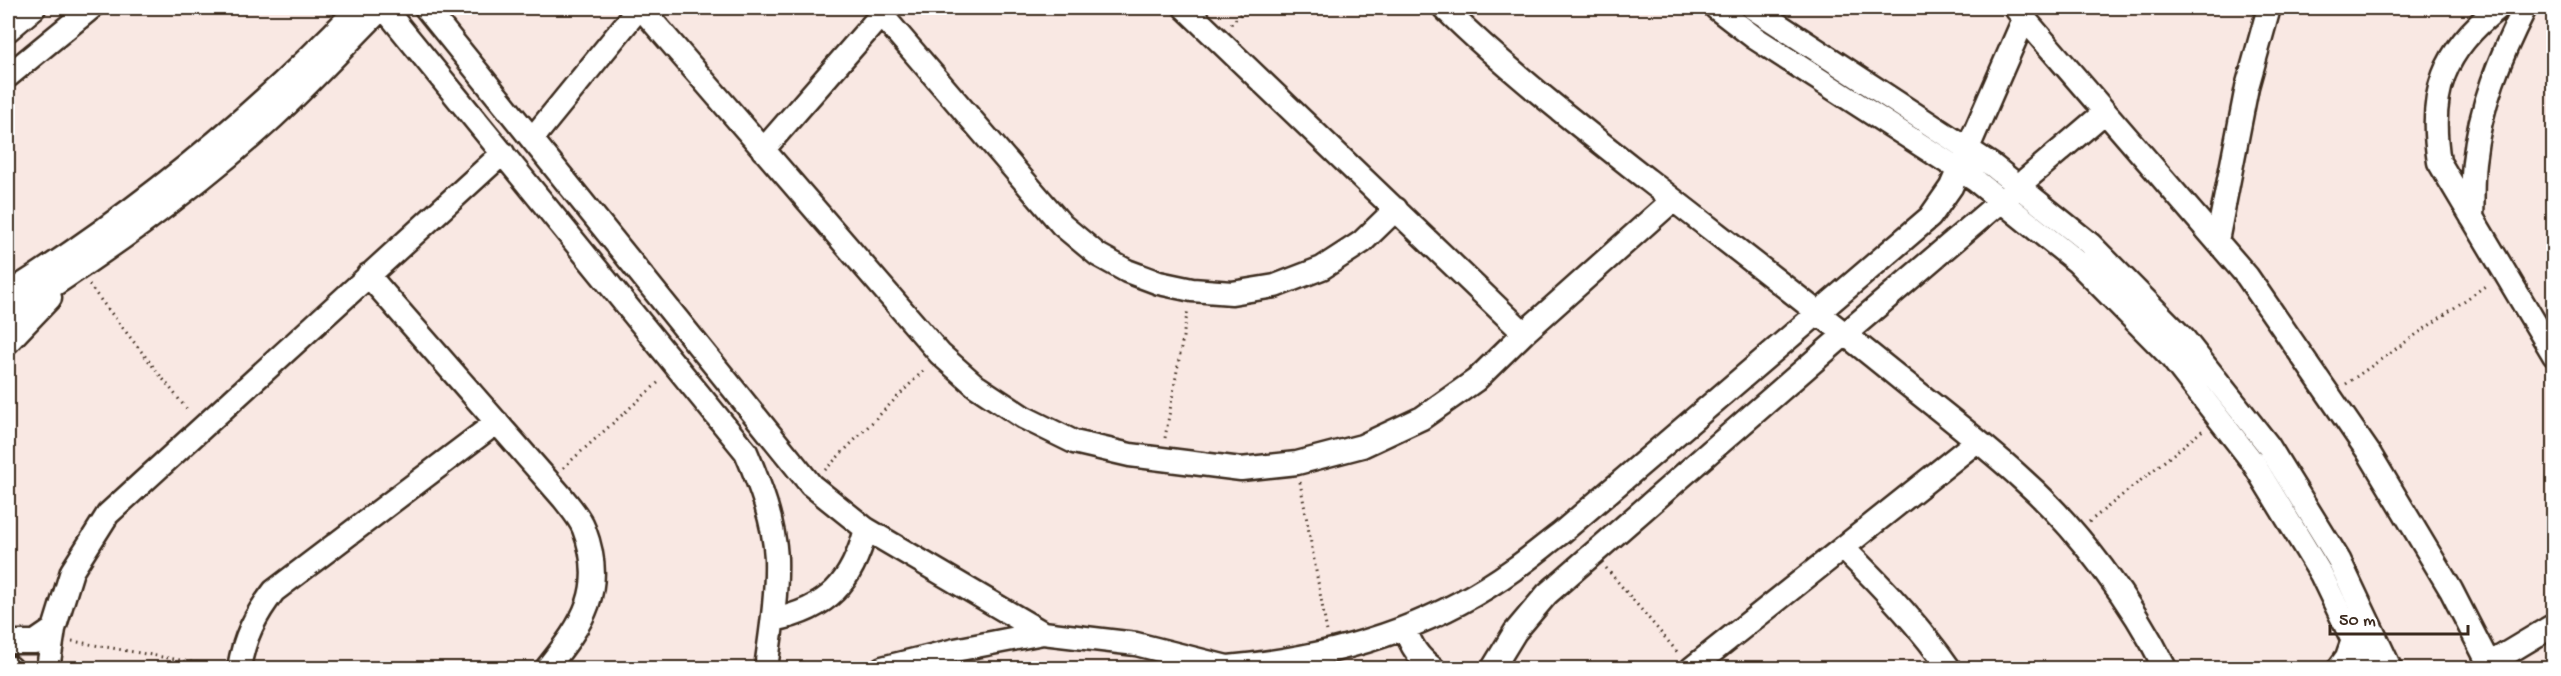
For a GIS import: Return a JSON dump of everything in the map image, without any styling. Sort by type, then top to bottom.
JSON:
[{"type":"street","points":[[8,30],[34,8]]},
{"type":"street","points":[[8,76],[91,8]]},
{"type":"street","points":[[8,315],[190,188],[267,123],[358,8]]},
{"type":"street","points":[[8,294],[100,233],[180,173],[383,8],[746,452],[764,496],[776,557],[773,620],[766,669]]},
{"type":"street","points":[[426,8],[811,485],[866,529],[1043,633]]},
{"type":"street","points":[[533,138],[640,8],[940,354],[976,386],[1023,417],[1074,442],[1161,460],[1241,469],[1297,463],[1362,446],[1422,418],[1476,380],[1524,333],[1673,200]]},
{"type":"street","points":[[1185,8],[1524,333]]},
{"type":"street","points":[[1444,8],[1484,47],[1673,200],[1819,312],[2025,481],[2074,534],[2110,579],[2151,641],[2165,669]]},
{"type":"street","points":[[1716,8],[1755,38],[1959,170],[2001,201],[2077,262],[2170,356],[2252,460],[2316,564],[2366,669]]},
{"type":"street","points":[[1753,8],[1967,149],[2018,186],[2090,244],[2185,339],[2268,445],[2339,560],[2390,669]]},
{"type":"street","points":[[2217,241],[2247,87],[2269,8]]},
{"type":"street","points":[[2498,8],[2484,18],[2462,41],[2446,68],[2436,99],[2434,130],[2439,162],[2553,354]]},
{"type":"street","points":[[2472,218],[2474,162],[2484,107],[2502,55],[2525,8]]},
{"type":"street","points":[[763,150],[884,11],[1062,225],[1098,255],[1127,272],[1159,283],[1192,290],[1232,293],[1275,286],[1322,268],[1362,242],[1396,209]]},
{"type":"street","points":[[882,669],[955,650],[1043,633],[1136,644],[1229,668],[1279,662],[1330,652],[1405,628],[1460,602],[1513,570],[1561,533],[1930,217],[1951,187],[1959,170],[2020,13],[2247,276],[2369,453],[2451,590],[2490,666],[2553,625]]},
{"type":"street","points":[[1493,669],[1515,632],[1547,594],[1593,552],[2105,112]]},
{"type":"street","points":[[48,669],[53,633],[72,571],[108,514],[502,153]]},
{"type":"street","points":[[8,342],[77,269]]},
{"type":"street","points":[[368,275],[549,481],[583,527],[593,561],[591,597],[577,630],[547,669]]},
{"type":"street","points":[[238,669],[249,627],[274,591],[497,422]]},
{"type":"street","points":[[1688,664],[1843,549],[1977,441]]},
{"type":"street","points":[[773,620],[806,611],[835,592],[849,574],[860,554],[866,529]]},
{"type":"street","points":[[1843,549],[1888,592],[1929,640],[1950,669]]},
{"type":"street","points":[[1405,628],[1411,645],[1422,660],[1433,669]]},
{"type":"street","points":[[8,642],[35,642],[53,633]]},
{"type":"street","points":[[2339,669],[2347,657],[2353,640]]},
{"type":"path","points":[[77,269],[201,428]]},
{"type":"path","points":[[2331,395],[2505,273]]},
{"type":"path","points":[[1161,460],[1192,290]]},
{"type":"path","points":[[811,485],[940,354]]},
{"type":"path","points":[[549,481],[677,367]]},
{"type":"path","points":[[2074,534],[2218,418]]},
{"type":"path","points":[[1297,463],[1330,652]]},
{"type":"path","points":[[1593,552],[1688,664]]},
{"type":"path","points":[[53,633],[230,669]]}]
